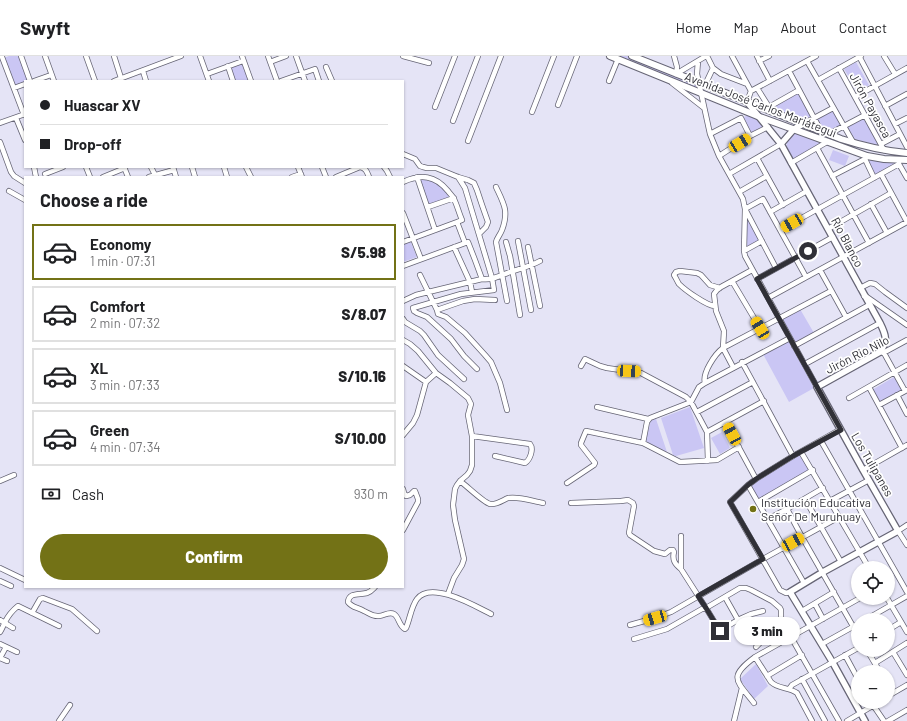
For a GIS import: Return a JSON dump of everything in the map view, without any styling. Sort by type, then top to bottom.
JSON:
[{"type":"main road","name":"Avenida José Carlos Mariátegui","points":[[610,56],[866,158],[889,159],[899,162],[907,160]]},
{"type":"main road","name":"Avenida José Carlos Mariátegui","points":[[632,56],[747,102],[768,108],[829,134],[888,151],[907,153]]},
{"type":"main road","points":[[888,151],[893,156],[889,159]]},
{"type":"street","points":[[21,56],[30,80]]},
{"type":"street","points":[[45,56],[54,80]]},
{"type":"street","points":[[86,56],[95,80]]},
{"type":"street","points":[[114,56],[121,78]]},
{"type":"street","points":[[116,80],[143,71],[178,56]]},
{"type":"street","points":[[200,56],[209,80]]},
{"type":"street","points":[[268,56],[277,80]]},
{"type":"street","points":[[270,62],[286,56]]},
{"type":"street","points":[[296,56],[305,80]]},
{"type":"street","points":[[403,56],[429,63]]},
{"type":"street","points":[[435,107],[455,56]]},
{"type":"street","points":[[453,121],[478,56]]},
{"type":"street","points":[[468,141],[501,56]]},
{"type":"street","points":[[532,112],[554,56]]},
{"type":"street","points":[[558,105],[577,56]]},
{"type":"street","points":[[674,56],[677,67],[676,74]]},
{"type":"street","points":[[676,74],[699,59],[707,56],[713,68],[721,74],[747,84]]},
{"type":"street","points":[[732,56],[751,91]]},
{"type":"street","points":[[756,56],[770,81]]},
{"type":"street","points":[[759,61],[769,56]]},
{"type":"street","points":[[747,102],[751,91],[816,56]]},
{"type":"street","points":[[818,80],[860,56],[907,147]]},
{"type":"street","points":[[884,56],[895,74]]},
{"type":"street","points":[[0,122],[16,118],[24,114],[2,57]]},
{"type":"street","points":[[206,74],[242,59],[251,80]]},
{"type":"street","points":[[609,81],[618,59]]},
{"type":"street","points":[[699,59],[697,74],[702,84],[704,108],[710,134],[719,156],[743,199],[745,209],[744,254]]},
{"type":"street","points":[[807,61],[853,142]]},
{"type":"street","points":[[228,66],[233,80]]},
{"type":"street","points":[[326,67],[332,80]]},
{"type":"street","points":[[702,84],[713,68]]},
{"type":"street","name":"Jirón Payasca","points":[[839,68],[881,144],[888,151]]},
{"type":"street","points":[[855,97],[907,68]]},
{"type":"street","points":[[284,80],[315,69],[319,80]]},
{"type":"street","points":[[143,71],[146,80]]},
{"type":"street","points":[[789,71],[821,131]]},
{"type":"street","points":[[37,80],[52,75]]},
{"type":"street","points":[[668,79],[704,108]]},
{"type":"street","points":[[14,88],[24,84]]},
{"type":"street","points":[[757,88],[768,108],[799,90]]},
{"type":"street","points":[[885,106],[907,94]]},
{"type":"street","name":"Río Blanco","points":[[747,102],[781,144],[880,323],[886,340],[882,352]]},
{"type":"street","points":[[729,174],[781,144],[794,129],[833,108]]},
{"type":"street","points":[[829,134],[865,115]]},
{"type":"street","points":[[16,118],[24,138]]},
{"type":"street","points":[[710,134],[741,118],[750,136]]},
{"type":"street","points":[[895,124],[907,118]]},
{"type":"street","points":[[719,156],[750,136],[768,127]]},
{"type":"street","points":[[881,144],[900,134]]},
{"type":"street","points":[[0,142],[11,172],[14,176],[24,182]]},
{"type":"street","points":[[791,163],[827,142]]},
{"type":"street","points":[[817,148],[869,243]]},
{"type":"street","points":[[404,154],[415,159],[420,166],[436,168],[474,183],[479,193],[488,222],[488,225],[479,234]]},
{"type":"street","points":[[757,158],[783,205]]},
{"type":"street","points":[[832,176],[866,158],[874,178]]},
{"type":"street","points":[[780,230],[881,174],[899,162],[907,178]]},
{"type":"street","points":[[45,174],[59,168]]},
{"type":"street","points":[[105,176],[125,168]]},
{"type":"street","points":[[152,168],[155,175]]},
{"type":"street","points":[[152,176],[173,168]]},
{"type":"street","points":[[338,176],[358,168]]},
{"type":"street","points":[[363,168],[366,169],[369,176]]},
{"type":"street","points":[[768,298],[907,222],[881,174]]},
{"type":"street","points":[[739,192],[767,176]]},
{"type":"street","points":[[404,182],[417,177],[425,177],[441,183],[454,198],[462,220],[404,242]]},
{"type":"street","points":[[417,177],[436,230]]},
{"type":"street","points":[[458,177],[465,188],[492,278],[494,290],[461,294],[413,308],[417,313],[427,317],[451,339],[464,356],[477,369]]},
{"type":"street","points":[[496,187],[505,206],[506,215],[501,232],[496,242],[507,301]]},
{"type":"street","points":[[9,191],[24,199]]},
{"type":"street","points":[[770,212],[807,191]]},
{"type":"street","points":[[828,229],[891,193]]},
{"type":"street","points":[[428,207],[454,198]]},
{"type":"street","points":[[745,209],[763,199],[806,277]]},
{"type":"street","points":[[871,204],[887,233]]},
{"type":"street","points":[[745,209],[776,268]]},
{"type":"street","points":[[404,216],[421,259]]},
{"type":"street","points":[[456,222],[464,243]]},
{"type":"street","points":[[757,279],[833,237]]},
{"type":"street","points":[[518,241],[531,310]]},
{"type":"street","points":[[744,254],[762,241]]},
{"type":"street","points":[[404,266],[468,242],[482,279]]},
{"type":"street","points":[[506,242],[510,256],[520,315]]},
{"type":"street","points":[[454,247],[470,282],[472,292]]},
{"type":"street","points":[[528,247],[540,306]]},
{"type":"street","name":"Los Tulipanes","points":[[744,254],[863,470],[898,530]]},
{"type":"street","points":[[404,301],[451,286],[492,278],[523,269],[540,261]]},
{"type":"street","points":[[734,367],[723,348],[724,331],[715,306],[714,294],[720,288],[752,270]]},
{"type":"street","points":[[820,270],[846,318]]},
{"type":"street","points":[[715,306],[710,305],[688,292],[679,284],[674,275],[676,272],[680,271],[697,273],[701,275],[710,285],[720,288]]},
{"type":"street","points":[[420,275],[438,314],[446,317],[465,334],[491,362],[500,382],[507,410]]},
{"type":"street","points":[[732,281],[760,328]]},
{"type":"street","points":[[860,288],[870,283],[875,284],[907,308]]},
{"type":"street","points":[[705,383],[704,378],[711,361],[717,352],[831,291]]},
{"type":"street","points":[[864,296],[907,325]]},
{"type":"street","points":[[437,310],[463,301],[475,299],[495,300]]},
{"type":"street","points":[[794,346],[869,305]]},
{"type":"street","points":[[404,320],[420,330],[438,355],[464,379]]},
{"type":"street","points":[[805,364],[880,323]]},
{"type":"street","points":[[643,443],[648,420],[652,417],[691,402],[699,387],[705,383],[742,362],[790,338]]},
{"type":"street","name":"Jirón Rio Nilo","points":[[817,387],[907,340]]},
{"type":"street","points":[[404,341],[418,351],[436,373],[468,398],[471,404],[468,416],[472,436],[472,466],[470,471],[460,481],[455,489],[453,505],[454,520],[464,558],[448,594]]},
{"type":"street","points":[[879,405],[906,390],[882,352]]},
{"type":"street","points":[[581,366],[585,358],[607,368],[641,373],[686,397],[691,402],[707,432],[708,460]]},
{"type":"street","points":[[742,362],[793,456]]},
{"type":"street","points":[[849,398],[907,366]]},
{"type":"street","points":[[404,367],[426,382]]},
{"type":"street","points":[[404,434],[413,423],[417,415],[426,382],[436,373]]},
{"type":"street","points":[[696,412],[753,382]]},
{"type":"street","points":[[869,387],[902,448]]},
{"type":"street","points":[[897,395],[907,414]]},
{"type":"street","points":[[707,432],[764,401]]},
{"type":"street","points":[[597,407],[648,420]]},
{"type":"street","points":[[725,422],[756,479]]},
{"type":"street","points":[[841,430],[793,456],[756,479],[730,502],[780,590],[786,593],[790,592],[822,572],[879,542],[907,525]]},
{"type":"street","points":[[567,482],[594,465],[581,445],[586,431],[643,443],[680,462],[717,460],[739,447]]},
{"type":"street","points":[[472,436],[530,444],[532,446],[528,461],[525,463],[495,456]]},
{"type":"street","points":[[821,441],[907,592]]},
{"type":"street","points":[[863,470],[907,445]]},
{"type":"street","points":[[802,452],[865,561]]},
{"type":"street","points":[[758,502],[813,470]]},
{"type":"street","points":[[0,481],[14,475]]},
{"type":"street","points":[[830,501],[869,480]]},
{"type":"street","points":[[460,481],[490,504],[509,498],[543,503]]},
{"type":"street","points":[[748,485],[804,583]]},
{"type":"street","points":[[768,519],[823,488]]},
{"type":"street","points":[[404,493],[406,496],[410,495],[414,491],[418,499],[418,502],[404,528]]},
{"type":"street","points":[[805,499],[841,562]]},
{"type":"street","points":[[571,503],[628,500],[633,503],[634,506],[629,533],[630,535],[654,551],[665,554],[670,550],[673,550],[675,563],[681,569],[720,631],[753,613],[763,611]]},
{"type":"street","points":[[787,509],[851,624]]},
{"type":"street","points":[[630,625],[671,612],[783,547],[839,517]]},
{"type":"street","points":[[898,530],[907,545]]},
{"type":"street","points":[[681,536],[681,569]]},
{"type":"street","points":[[0,568],[24,580]]},
{"type":"street","points":[[0,581],[11,586]]},
{"type":"street","points":[[375,588],[367,593],[354,594],[350,596],[348,602],[352,607],[377,617],[391,613],[394,614],[401,627],[405,629],[409,622],[417,598],[431,592],[448,594],[491,614]]},
{"type":"street","points":[[634,639],[667,629],[740,588],[746,588],[780,608],[781,621],[839,721]]},
{"type":"street","points":[[790,592],[822,644],[865,721]]},
{"type":"street","points":[[802,611],[834,592]]},
{"type":"street","points":[[895,603],[907,596]]},
{"type":"street","points":[[725,597],[738,620]]},
{"type":"street","points":[[32,613],[40,600],[43,598],[72,609],[97,631]]},
{"type":"street","points":[[754,703],[738,684],[737,674],[745,665],[755,657],[851,603]]},
{"type":"street","points":[[815,604],[823,619]]},
{"type":"street","points":[[877,613],[891,605],[907,632]]},
{"type":"street","points":[[0,632],[2,630],[2,622],[18,606],[59,626]]},
{"type":"street","points":[[756,647],[781,621]]},
{"type":"street","points":[[2,622],[14,628]]},
{"type":"street","points":[[895,626],[901,622]]},
{"type":"street","points":[[822,644],[851,628]]},
{"type":"street","points":[[895,651],[907,643]]},
{"type":"street","points":[[0,644],[16,652]]},
{"type":"street","points":[[6,647],[0,658],[7,661]]},
{"type":"street","points":[[789,689],[792,685],[802,679],[851,652]]},
{"type":"street","points":[[767,676],[802,655]]},
{"type":"street","points":[[895,655],[907,675]]},
{"type":"street","points":[[845,656],[851,667]]},
{"type":"street","points":[[755,657],[774,685],[794,690],[797,693],[812,721]]},
{"type":"street","points":[[871,657],[875,663],[885,657]]},
{"type":"street","points":[[802,679],[825,721]]},
{"type":"street","points":[[895,693],[907,686]]},
{"type":"street","points":[[736,721],[742,688]]},
{"type":"street","points":[[59,721],[70,705]]},
{"type":"street","points":[[847,721],[866,709]]},
{"type":"street","points":[[876,709],[884,721]]},
{"type":"street","points":[[888,721],[907,710]]},
{"type":"shaded area","points":[[9,56],[20,56],[29,80],[24,80],[24,82],[14,86],[4,58]]},
{"type":"shaded area","points":[[615,56],[627,56],[697,83],[699,89]]},
{"type":"shaded area","points":[[856,62],[869,85],[858,92],[844,69]]},
{"type":"shaded area","points":[[243,63],[249,80],[234,80],[230,68]]},
{"type":"shaded area","points":[[799,91],[813,117],[805,121],[772,108]]},
{"type":"shaded area","points":[[832,110],[842,126],[829,132],[822,130],[816,118]]},
{"type":"shaded area","points":[[750,114],[758,117],[766,127],[752,135],[742,118]]},
{"type":"shaded area","points":[[864,116],[880,146],[854,139],[846,127]]},
{"type":"shaded area","points":[[795,132],[823,143],[793,159],[788,150],[787,142]]},
{"type":"shaded area","points":[[833,150],[849,156],[845,166],[829,160]]},
{"type":"shaded area","points":[[868,160],[897,163],[875,176]]},
{"type":"shaded area","points":[[419,179],[437,182],[452,196],[429,207]]},
{"type":"shaded area","points":[[746,214],[760,241],[746,249]]},
{"type":"shaded area","points":[[410,240],[417,257],[404,262],[404,242]]},
{"type":"shaded area","points":[[800,309],[814,333],[795,344],[782,319]]},
{"type":"shaded area","points":[[788,340],[814,388],[789,402],[763,354]]},
{"type":"shaded area","points":[[894,377],[902,390],[879,402],[872,390]]},
{"type":"shaded area","points":[[690,407],[704,448],[676,456],[673,455],[661,418]]},
{"type":"shaded area","points":[[656,419],[667,452],[645,443],[651,420]]},
{"type":"shaded area","points":[[722,432],[730,448],[720,454],[711,438]]},
{"type":"shaded area","points":[[801,454],[811,469],[757,500],[750,487],[763,476]]},
{"type":"shaded area","points":[[756,664],[768,686],[754,699],[740,679]]},
{"type":"place","name":"Institución Educativa Señor De Muruhuay","points":[[753,509]]},
{"type":"route","points":[[720,631],[698,596],[763,559],[730,502],[756,479],[793,456],[841,430],[757,279],[808,251]]}]
